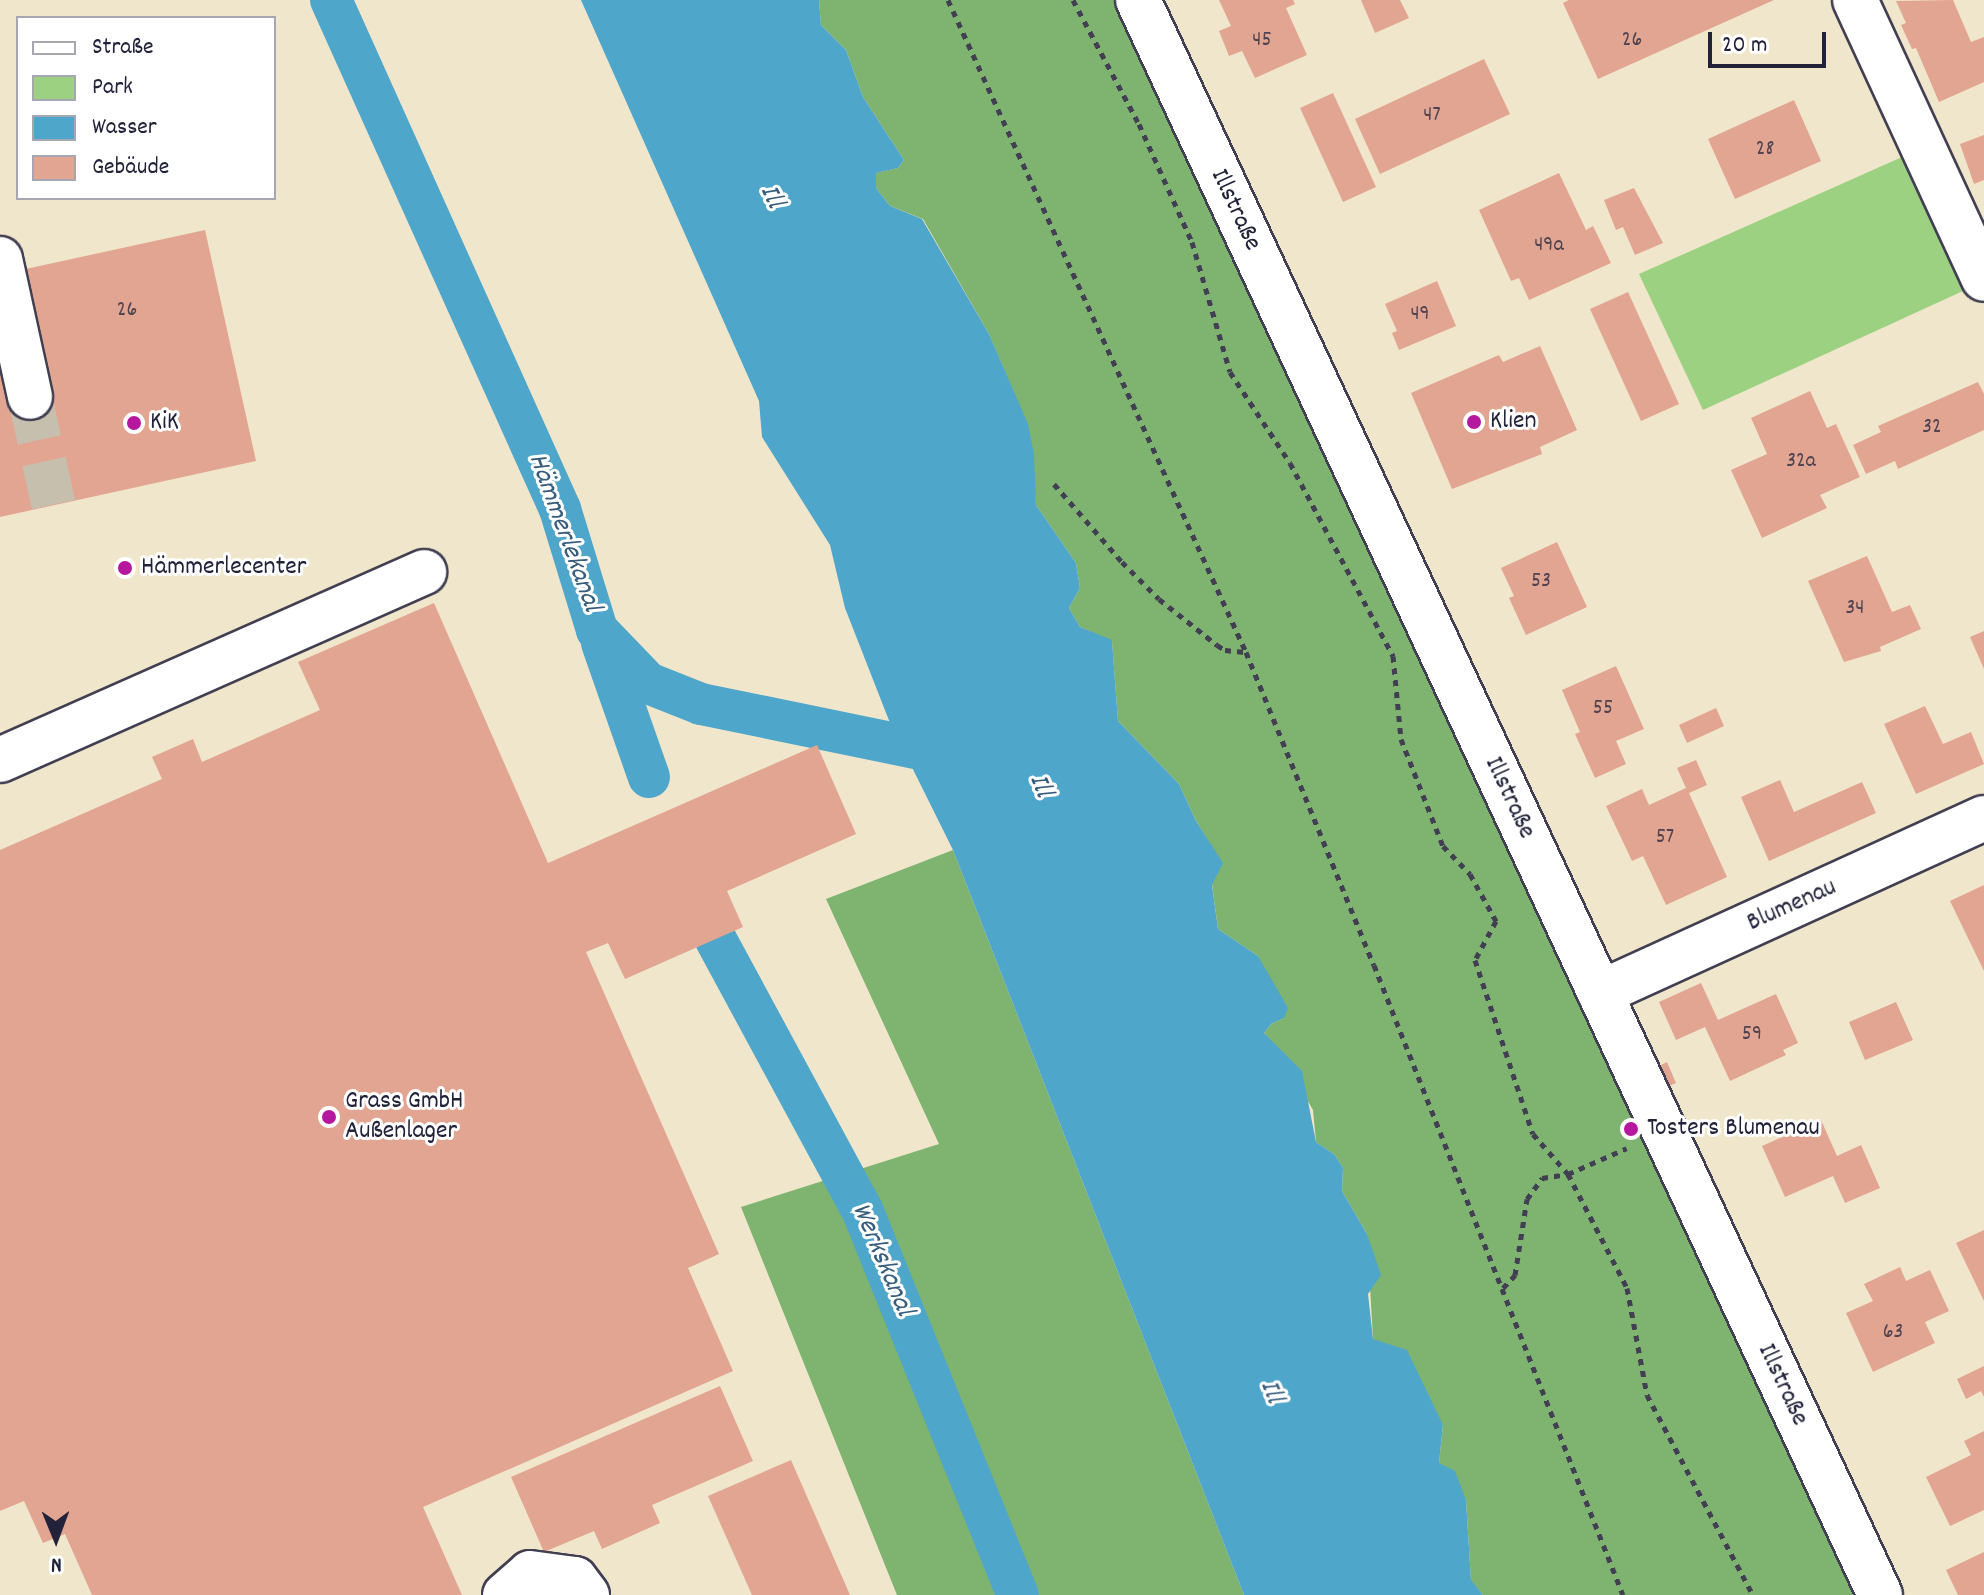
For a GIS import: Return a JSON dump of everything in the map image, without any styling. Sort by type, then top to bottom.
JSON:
[{"type":"main road","name":"Illstraße","points":[[1138,0],[1880,1595]]},
{"type":"main road","points":[[1855,0],[1984,279]]},
{"type":"main road","points":[[0,259],[30,397]]},
{"type":"main road","points":[[0,760],[424,572]]},
{"type":"main road","name":"Blumenau","points":[[1600,993],[1984,818]]},
{"type":"main road","points":[[505,1595],[530,1573],[575,1579],[587,1595]]},
{"type":"path","points":[[948,0],[1246,652],[1503,1288],[1623,1595]]},
{"type":"path","points":[[1073,0],[1139,124],[1192,242],[1230,372],[1290,463],[1393,656],[1401,739],[1443,846],[1470,874],[1496,921],[1475,960],[1533,1134],[1568,1174],[1627,1288],[1647,1395],[1753,1595]]},
{"type":"path","points":[[1054,484],[1159,599],[1225,650],[1246,652]]},
{"type":"path","points":[[1503,1288],[1515,1275],[1527,1199],[1542,1178],[1568,1174],[1640,1142]]},
{"type":"green space","points":[[819,0],[1138,0],[1880,1595],[1483,1595],[1471,1581],[1466,1500],[1439,1463],[1443,1425],[1373,1339],[1367,1234],[1342,1191],[1343,1168],[1335,1155],[1316,1142],[1313,1110],[1276,1047],[1264,1033],[1271,1024],[1284,1018],[1258,956],[1218,929],[1212,884],[1222,863],[1196,821],[1179,784],[1118,721],[1112,641],[1080,627],[1069,608],[1080,588],[1076,563],[1036,505],[1027,424],[989,334],[923,219],[890,206],[876,188],[875,173],[898,168],[904,160],[863,97],[846,50],[821,25]]},
{"type":"green space","points":[[1902,157],[1963,291],[1703,410],[1639,274]]},
{"type":"green space","points":[[953,850],[1244,1595],[897,1595],[741,1207],[939,1144],[826,899]]},
{"type":"water","name":"Ill","points":[[581,0],[819,0],[821,25],[846,50],[863,97],[904,160],[898,168],[876,173],[876,188],[890,206],[922,219],[989,334],[1028,424],[1034,454],[1036,505],[1076,563],[1080,588],[1069,608],[1080,627],[1112,640],[1118,721],[1179,784],[1196,821],[1223,863],[1212,885],[1218,929],[1258,956],[1288,1008],[1284,1018],[1271,1024],[1264,1033],[1302,1071],[1316,1142],[1335,1155],[1343,1168],[1342,1191],[1367,1234],[1381,1275],[1368,1294],[1373,1339],[1407,1350],[1443,1425],[1439,1463],[1455,1471],[1466,1500],[1471,1580],[1483,1595],[1244,1595],[953,850],[890,723],[845,608],[830,545],[762,437],[759,401]]},
{"type":"building","points":[[1219,0],[1293,0],[1295,4],[1286,8],[1307,55],[1255,78],[1242,51],[1229,56],[1219,31],[1231,26]]},
{"type":"building","points":[[1361,0],[1400,0],[1409,18],[1375,33]]},
{"type":"building","points":[[1569,0],[1774,0],[1598,79],[1563,3]]},
{"type":"building","points":[[1953,0],[1971,42],[1984,37],[1984,82],[1939,102],[1916,48],[1912,49],[1901,25],[1906,23],[1896,1]]},
{"type":"building","points":[[1484,59],[1510,114],[1380,174],[1355,119]]},
{"type":"building","points":[[1333,93],[1376,187],[1343,202],[1300,108]]},
{"type":"building","points":[[1794,100],[1821,161],[1735,199],[1708,139]]},
{"type":"building","points":[[1984,135],[1984,180],[1974,184],[1960,144]]},
{"type":"building","points":[[1559,173],[1586,230],[1593,226],[1611,263],[1529,300],[1519,278],[1511,281],[1479,210]]},
{"type":"building","points":[[1634,188],[1663,243],[1635,255],[1623,227],[1616,230],[1604,200]]},
{"type":"building","points":[[205,230],[256,461],[0,517],[0,334],[21,270]]},
{"type":"building","points":[[1437,281],[1456,326],[1399,350],[1392,333],[1397,331],[1385,304]]},
{"type":"building","points":[[1628,292],[1679,404],[1641,421],[1590,309]]},
{"type":"building","points":[[1540,346],[1577,430],[1540,447],[1542,454],[1452,489],[1411,393],[1499,355],[1503,362]]},
{"type":"building","points":[[1978,382],[1984,394],[1984,430],[1898,469],[1895,461],[1866,474],[1853,445],[1881,432],[1878,426]]},
{"type":"building","points":[[1810,391],[1827,428],[1836,424],[1860,477],[1820,495],[1827,508],[1762,538],[1731,470],[1767,454],[1751,418]]},
{"type":"building","points":[[1557,542],[1587,607],[1526,635],[1509,598],[1514,596],[1501,568]]},
{"type":"building","points":[[1867,556],[1892,612],[1910,605],[1921,629],[1880,647],[1881,651],[1844,662],[1808,581]]},
{"type":"building","name":"Grass GmbH Außenlager","points":[[434,603],[548,863],[817,745],[856,834],[727,891],[743,927],[625,979],[608,943],[586,952],[719,1254],[688,1268],[733,1371],[423,1507],[462,1595],[92,1595],[65,1534],[43,1543],[24,1501],[0,1511],[0,850],[162,779],[152,757],[193,739],[202,762],[320,710],[298,662]]},
{"type":"building","points":[[1984,631],[1984,669],[1970,637]]},
{"type":"building","points":[[1616,666],[1644,729],[1616,741],[1626,764],[1595,778],[1575,734],[1580,732],[1562,690]]},
{"type":"building","points":[[1925,706],[1943,744],[1971,732],[1984,764],[1916,794],[1884,724]]},
{"type":"building","points":[[1716,708],[1724,726],[1687,743],[1679,725]]},
{"type":"building","points":[[1696,760],[1707,785],[1689,793],[1727,877],[1666,905],[1643,856],[1632,861],[1606,806],[1642,789],[1649,805],[1686,788],[1677,768]]},
{"type":"building","points":[[1780,780],[1794,812],[1862,782],[1876,813],[1769,861],[1741,797]]},
{"type":"building","points":[[1984,885],[1984,971],[1950,901]]},
{"type":"building","points":[[1701,983],[1718,1020],[1776,994],[1798,1043],[1783,1050],[1786,1055],[1730,1081],[1705,1027],[1676,1040],[1659,1002]]},
{"type":"building","points":[[1896,1002],[1913,1040],[1865,1060],[1849,1022]]},
{"type":"building","points":[[1667,1062],[1676,1083],[1669,1086],[1659,1066]]},
{"type":"building","points":[[1821,1120],[1837,1156],[1861,1145],[1880,1188],[1845,1203],[1833,1176],[1785,1197],[1762,1146]]},
{"type":"building","points":[[1984,1230],[1984,1301],[1956,1243]]},
{"type":"building","points":[[1900,1267],[1906,1281],[1930,1270],[1949,1311],[1925,1322],[1935,1343],[1873,1372],[1846,1313],[1873,1301],[1864,1284]]},
{"type":"building","points":[[1984,1366],[1984,1397],[1981,1391],[1966,1399],[1957,1379]]},
{"type":"building","points":[[720,1386],[753,1461],[652,1505],[660,1523],[602,1549],[594,1531],[544,1552],[511,1477]]},
{"type":"building","points":[[1984,1431],[1984,1510],[1950,1526],[1926,1477],[1971,1455],[1964,1441]]},
{"type":"building","points":[[791,1460],[850,1595],[752,1595],[708,1496]]},
{"type":"building","points":[[1984,1552],[1984,1595],[1958,1595],[1946,1570]]},
{"type":"waterway","name":"Hämmerlekanal","points":[[331,0],[560,509],[597,630],[648,683],[701,704],[955,756]]},
{"type":"waterway","name":"Werkskanal","points":[[602,643],[649,777]]},
{"type":"waterway","name":"Werkskanal","points":[[716,940],[863,1212],[1018,1595]]},
{"type":"tunnel","points":[[30,397],[57,521]]},
{"type":"place","name":"Klien","points":[[1474,422]]},
{"type":"place","name":"KiK","points":[[134,423]]},
{"type":"place","name":"Hämmerlecenter","points":[[125,568]]},
{"type":"place","name":"Grass GmbH Außenlager","points":[[329,1117]]},
{"type":"place","name":"Tosters Blumenau","points":[[1631,1129]]}]
